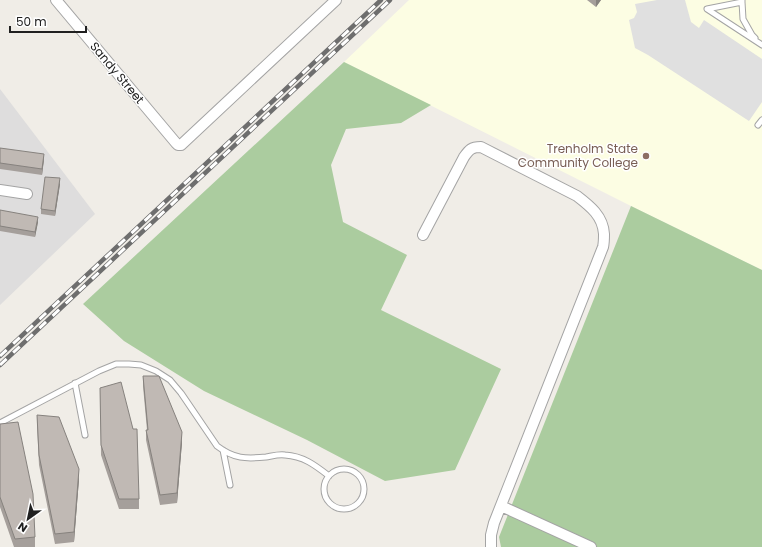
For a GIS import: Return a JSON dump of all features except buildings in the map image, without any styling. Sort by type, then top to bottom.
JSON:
[{"type":"street","name":"Sandy Street","points":[[56,0],[178,145],[182,145],[336,0]]},
{"type":"street","points":[[423,235],[468,150],[474,147],[481,147],[577,196],[597,213],[602,223],[604,234],[603,247],[494,523],[491,535],[491,547]]},
{"type":"street","points":[[0,190],[27,194]]},
{"type":"street","points":[[501,506],[591,547]]},
{"type":"lane","points":[[742,1],[743,19],[752,35],[762,45],[707,9],[742,1]]},
{"type":"lane","points":[[758,125],[762,120]]},
{"type":"lane","points":[[0,423],[75,383],[116,364],[141,365],[156,371],[170,380],[181,393],[217,446],[223,450],[237,457],[250,459],[283,454],[295,456],[316,465],[329,476]]},
{"type":"lane","points":[[75,383],[85,435]]},
{"type":"lane","points":[[223,450],[230,485]]},
{"type":"lane","points":[[344,469],[356,473],[363,484],[362,497],[358,502],[346,508],[334,506],[328,502],[324,490],[324,483],[329,476],[338,470],[344,469]]},
{"type":"shaded area","name":"Trenholm State Community College","points":[[409,0],[762,0],[762,270],[344,62]]},
{"type":"shaded area","points":[[657,0],[685,0],[691,22],[699,28],[704,20],[762,59],[762,102],[749,121],[635,48],[629,20],[634,18],[637,12],[635,4]]},
{"type":"shaded area","points":[[0,89],[95,214],[0,305]]},
{"type":"green space","points":[[344,62],[431,105],[401,123],[346,129],[331,165],[343,222],[407,255],[381,310],[501,369],[455,470],[385,481],[307,440],[204,391],[124,341],[83,304]]},
{"type":"green space","points":[[631,206],[762,270],[762,547],[501,547],[499,537]]},
{"type":"railway","points":[[0,356],[381,0]]},
{"type":"railway","points":[[0,365],[390,0]]},
{"type":"place","name":"Trenholm State Community College","points":[[646,156]]}]
